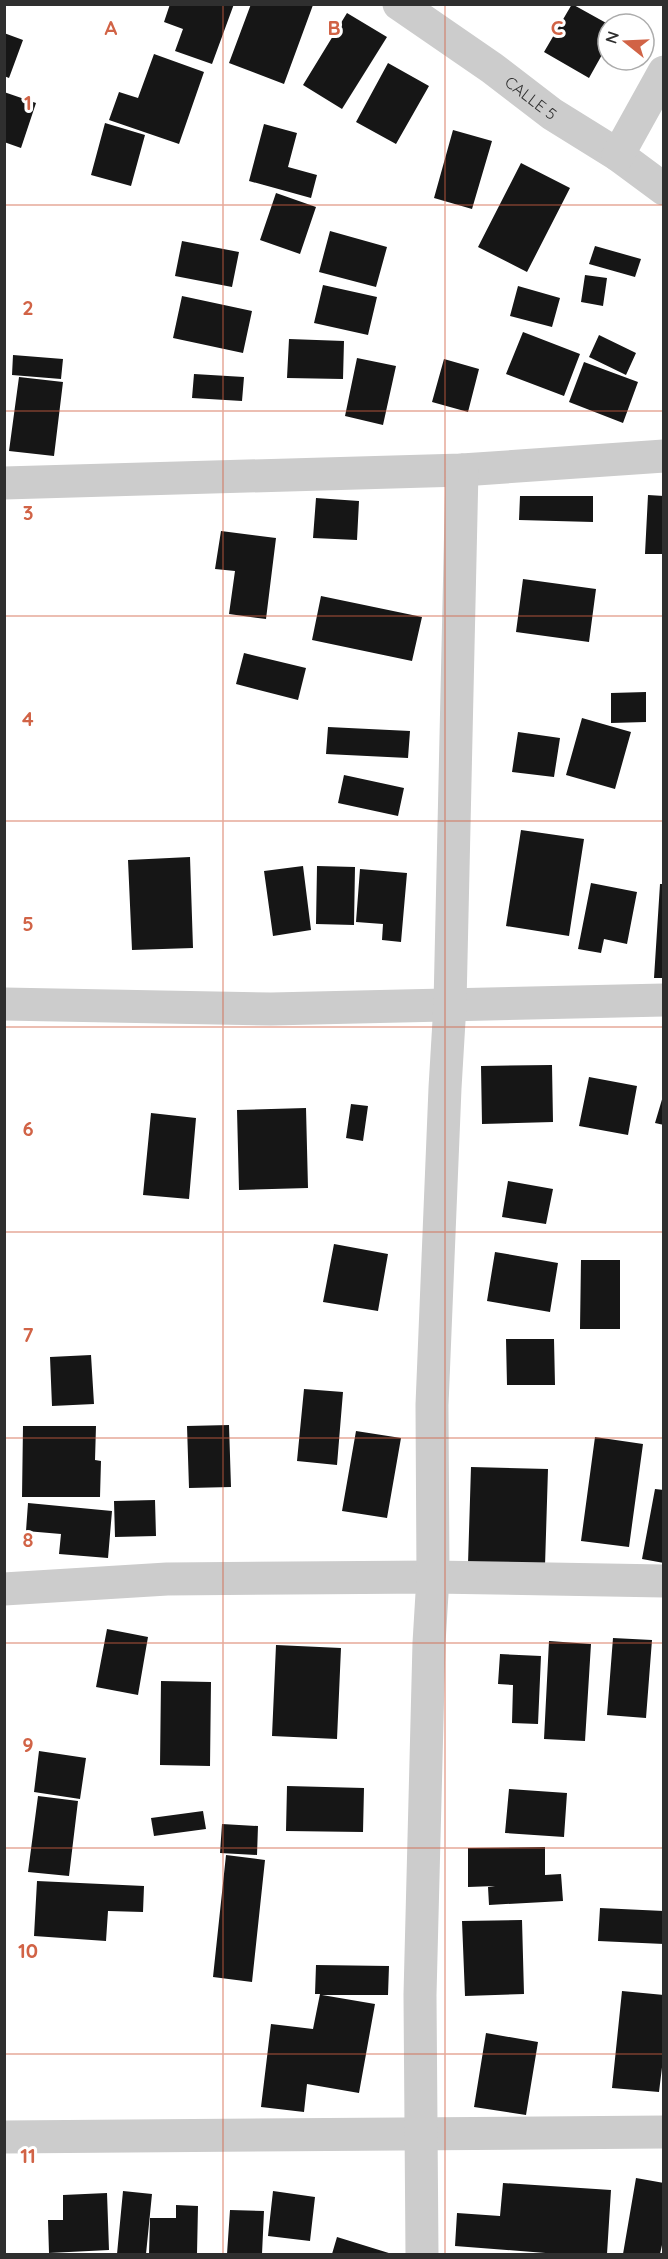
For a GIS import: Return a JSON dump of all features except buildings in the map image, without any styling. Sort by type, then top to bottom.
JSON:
[{"type":"street","name":"CALLE 5","points":[[399,4],[492,68],[552,114],[618,154],[663,189]]},
{"type":"street","points":[[618,154],[663,72]]},
{"type":"street","points":[[4,483],[462,470],[663,456]]},
{"type":"street","points":[[422,2254],[420,1995],[429,1643],[433,1577],[432,1405],[450,1005],[462,470]]},
{"type":"street","points":[[4,1004],[271,1009],[663,1000]]},
{"type":"street","points":[[4,1589],[166,1579],[433,1577],[663,1581]]},
{"type":"street","points":[[4,2137],[663,2132]]}]
